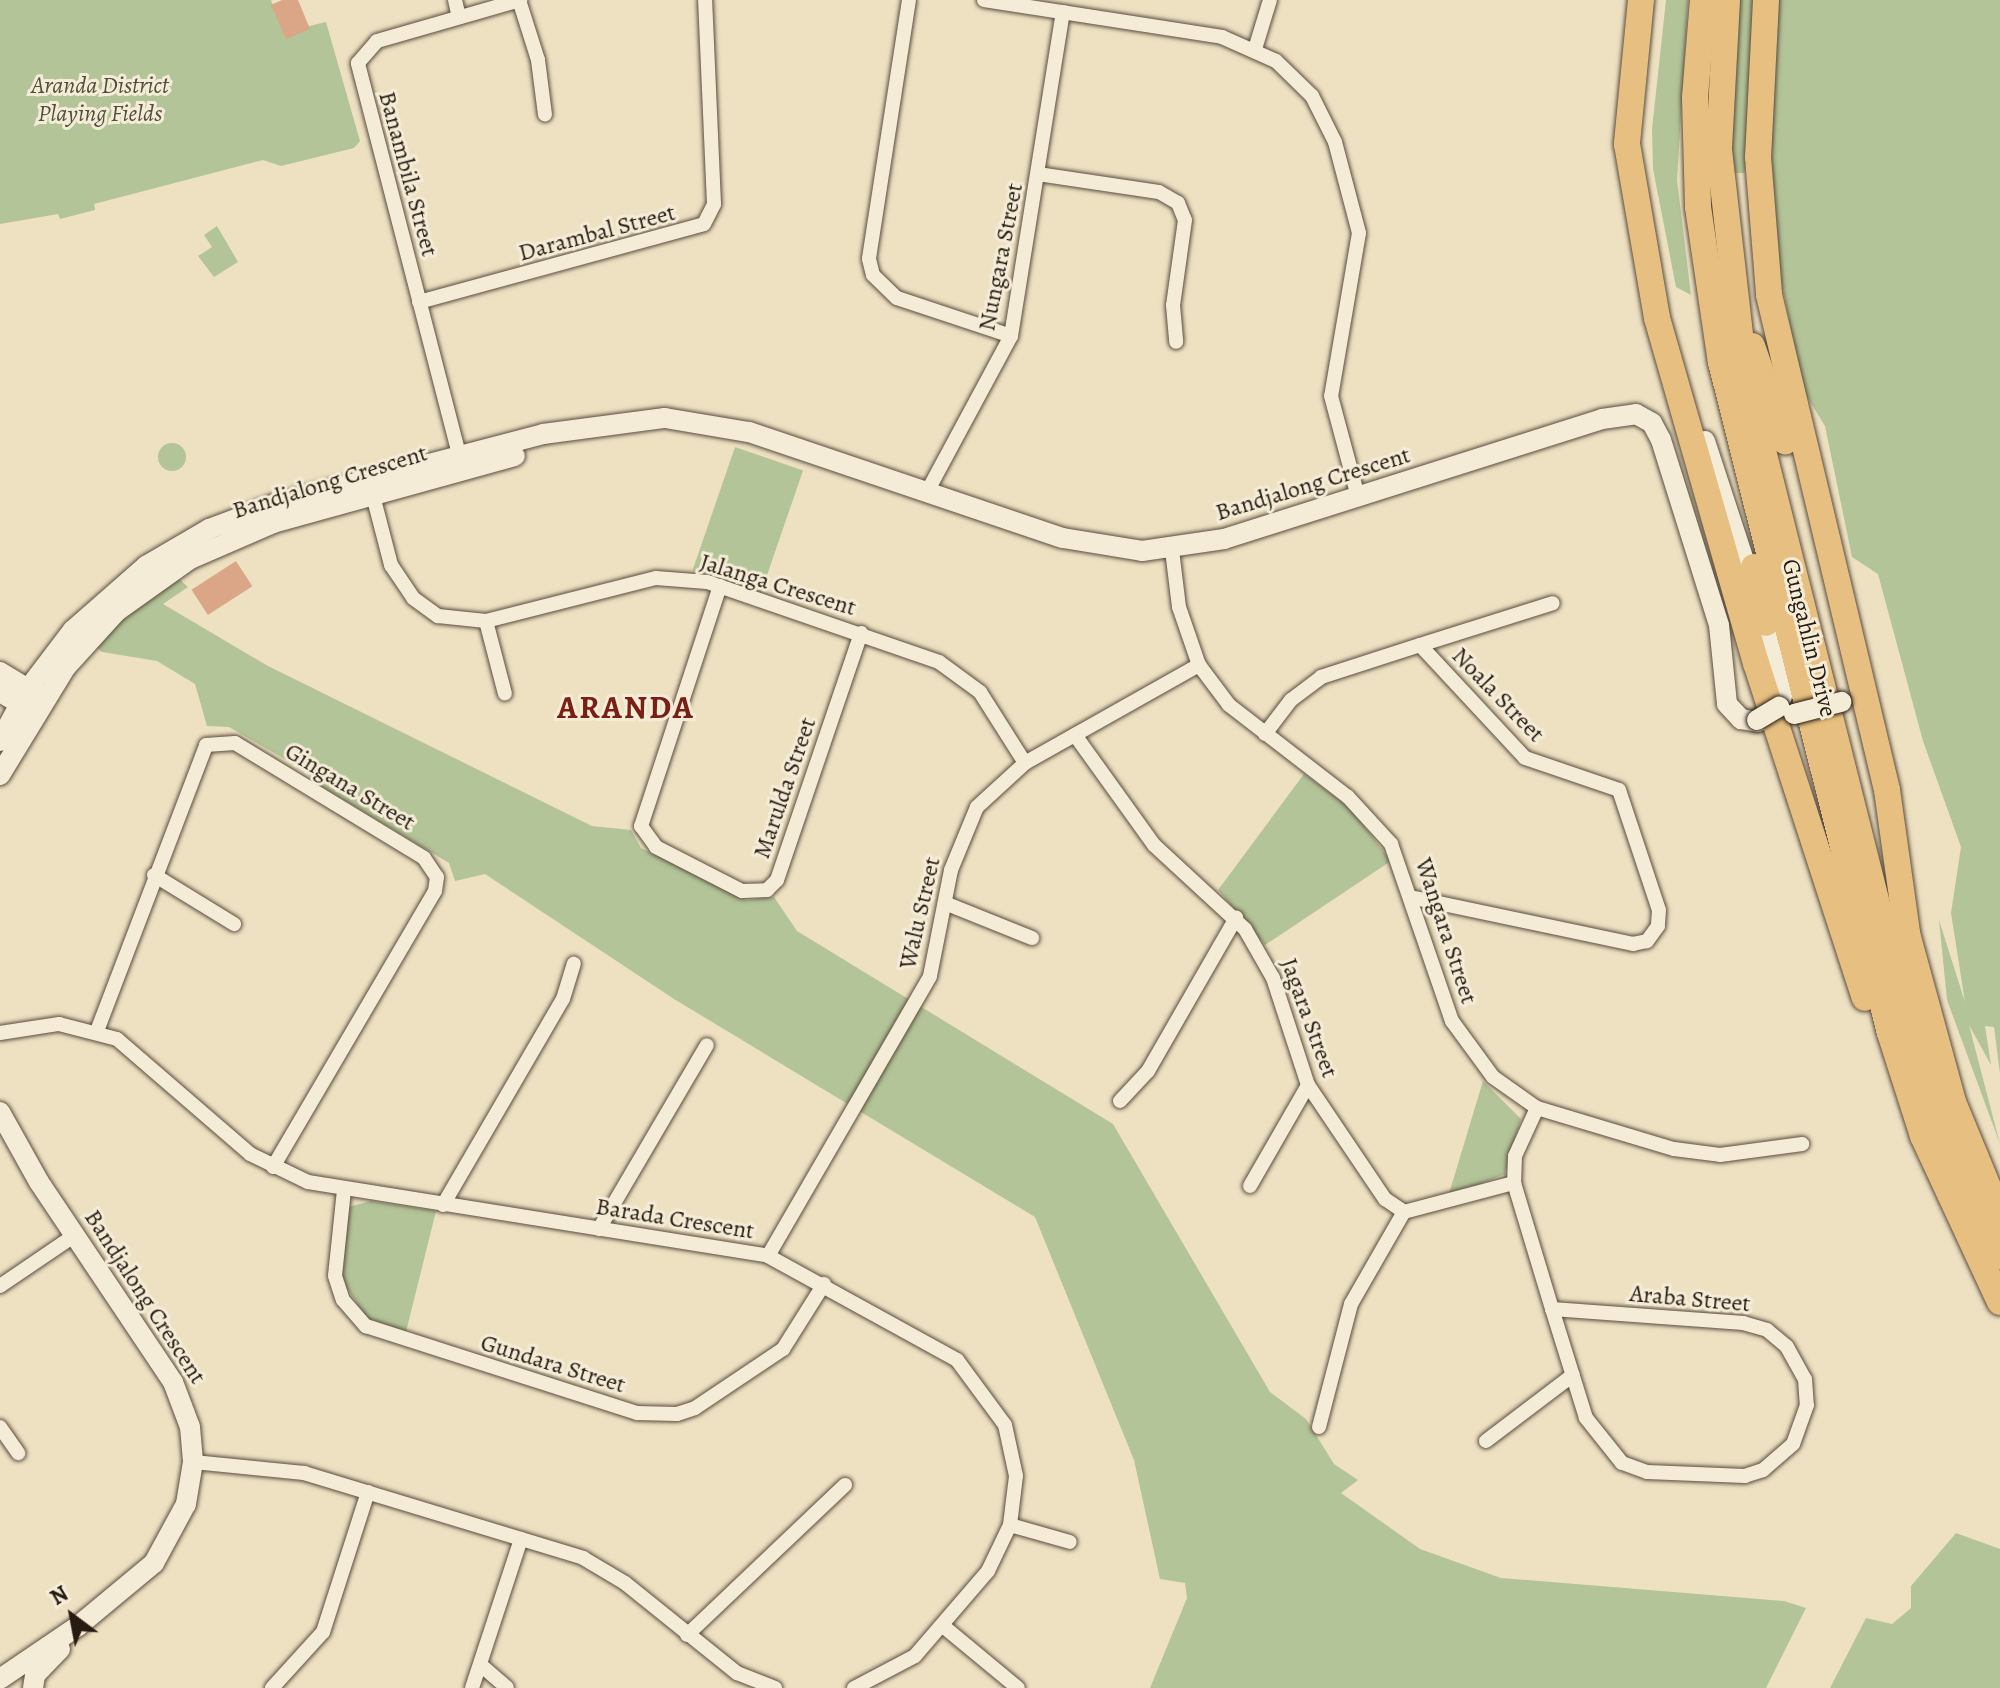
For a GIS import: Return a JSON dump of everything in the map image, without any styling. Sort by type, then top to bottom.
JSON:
[{"type":"highway","points":[[1641,0],[1627,144],[1644,259],[1724,558],[1851,959],[1937,1194],[2000,1302]]},
{"type":"highway","name":"Gungahlin Drive","points":[[1703,0],[1695,98],[1698,207],[1731,405],[1887,1024],[1923,1136],[1972,1250]]},
{"type":"highway","name":"Gungahlin Drive","points":[[1727,0],[1718,119],[1730,271],[1753,417],[1896,978],[1946,1136],[2000,1256]]},
{"type":"highway","points":[[1766,0],[1759,73],[1760,233],[1788,386],[1890,806],[1909,947]]},
{"type":"highway","points":[[1698,207],[1694,252],[1714,396],[1766,623]]},
{"type":"highway","points":[[1730,271],[1817,548]]},
{"type":"highway","points":[[1841,702],[1857,714],[1880,790],[1909,947],[1953,1102],[2000,1216]]},
{"type":"street","points":[[455,0],[459,17]]},
{"type":"street","points":[[519,0],[538,60],[545,115]]},
{"type":"street","name":"Banambila Street","points":[[461,463],[358,63],[369,44],[519,0]]},
{"type":"street","name":"Darambal Street","points":[[419,302],[687,232],[709,219],[705,0]]},
{"type":"street","points":[[909,0],[869,259],[873,275],[897,298],[1011,336]]},
{"type":"street","points":[[984,0],[1222,37],[1255,49],[1295,77],[1319,107],[1355,207],[1358,258],[1331,396],[1358,497]]},
{"type":"street","points":[[1255,49],[1270,0]]},
{"type":"street","name":"Nungara Street","points":[[927,492],[1011,336],[1063,12]]},
{"type":"street","points":[[1038,174],[1159,192],[1178,203],[1185,220],[1173,305],[1176,342]]},
{"type":"street","points":[[1760,233],[1754,254],[1767,340],[1851,678],[1841,702]]},
{"type":"street","points":[[1644,259],[1766,623],[1783,683],[1785,713]]},
{"type":"street","name":"Bandjalong Crescent","points":[[0,741],[112,604],[135,585],[230,539],[371,487],[582,431],[654,419],[715,423],[1094,546],[1172,550],[1358,497],[1619,414],[1644,417],[1661,440],[1719,625],[1727,704],[1756,722],[1841,702]]},
{"type":"street","name":"Jalanga Crescent","points":[[371,487],[391,565],[413,598],[452,621],[486,621],[656,578],[720,586],[861,633],[961,675],[996,713],[1025,763]]},
{"type":"street","name":"Wangara Street","points":[[1172,550],[1179,607],[1199,665],[1229,705],[1375,823],[1414,898],[1442,995],[1466,1045],[1493,1077],[1537,1108],[1705,1154],[1802,1144]]},
{"type":"street","name":"Marulda Street","points":[[720,586],[641,826],[656,847],[742,891],[767,890],[777,880],[861,633]]},
{"type":"street","points":[[1420,645],[1553,603]]},
{"type":"street","points":[[486,621],[505,694]]},
{"type":"street","name":"Noala Street","points":[[1265,734],[1291,700],[1321,677],[1420,645],[1525,758],[1619,790],[1658,926],[1647,941],[1633,944],[1414,898]]},
{"type":"street","name":"Walu Street","points":[[768,1256],[918,1001],[934,963],[945,903],[970,818],[994,787],[1025,763],[1199,665]]},
{"type":"street","points":[[0,672],[31,701]]},
{"type":"street","points":[[0,692],[31,701]]},
{"type":"street","name":"Bandjalong Crescent","points":[[0,775],[31,701]]},
{"type":"street","name":"Jagara Street","points":[[1075,735],[1154,845],[1236,918],[1273,978],[1308,1085],[1385,1199],[1404,1212]]},
{"type":"street","name":"Gingana Street","points":[[97,1031],[199,752],[225,740],[432,866],[435,891],[273,1167]]},
{"type":"street","points":[[154,875],[234,924]]},
{"type":"street","points":[[945,903],[1032,938]]},
{"type":"street","points":[[1120,1101],[1148,1071],[1236,918]]},
{"type":"street","points":[[443,1205],[563,999],[574,964]]},
{"type":"street","name":"Barada Crescent","points":[[0,1033],[59,1024],[97,1031],[135,1052],[228,1138],[273,1167],[344,1190],[768,1256],[935,1346],[976,1379],[1013,1450],[1016,1476],[1010,1525],[995,1561],[943,1626],[905,1664],[855,1688]]},
{"type":"street","points":[[599,1229],[707,1045]]},
{"type":"street","points":[[1250,1186],[1308,1085]]},
{"type":"street","name":"Araba Street","points":[[1537,1108],[1515,1156],[1514,1183],[1552,1309],[1573,1375],[1595,1436],[1622,1463],[1647,1472],[1724,1478],[1763,1470],[1793,1444],[1807,1405],[1798,1362],[1774,1335],[1751,1324],[1552,1309]]},
{"type":"street","name":"Bandjalong Crescent","points":[[0,1112],[75,1235],[173,1382],[190,1427],[193,1462],[186,1504],[170,1541],[135,1580],[3,1685]]},
{"type":"street","points":[[1319,1427],[1342,1326],[1404,1212],[1514,1183]]},
{"type":"street","name":"Gundara Street","points":[[344,1190],[335,1276],[343,1300],[366,1326],[637,1413],[677,1414],[695,1408],[783,1349],[824,1284]]},
{"type":"street","points":[[0,1286],[75,1235]]},
{"type":"street","points":[[1486,1441],[1573,1375]]},
{"type":"street","points":[[0,1427],[18,1453]]},
{"type":"street","points":[[193,1462],[279,1468],[521,1539],[605,1569],[746,1683],[775,1688]]},
{"type":"street","points":[[687,1635],[845,1485]]},
{"type":"street","points":[[272,1688],[323,1632],[368,1492]]},
{"type":"street","points":[[1010,1525],[1070,1542]]},
{"type":"street","points":[[472,1688],[482,1666],[521,1539]]},
{"type":"street","name":"Bandjalong Crescent","points":[[3,1685],[60,1649],[78,1626]]},
{"type":"street","points":[[943,1626],[1018,1688]]},
{"type":"street","points":[[33,1688],[35,1675],[60,1649]]},
{"type":"street","points":[[482,1666],[507,1688]]},
{"type":"green space","name":"Aranda District Playing Fields","points":[[0,0],[271,0],[284,32],[326,22],[360,141],[354,148],[281,166],[263,160],[94,204],[95,210],[60,219],[58,214],[0,224]]},
{"type":"green space","points":[[1666,0],[1688,0],[1677,180],[1691,295],[1676,287],[1653,169],[1652,129]]},
{"type":"green space","points":[[1738,0],[1755,0],[1750,153],[1744,173],[1734,173],[1728,149]]},
{"type":"green space","points":[[1776,0],[2000,0],[2000,1074],[1994,1027],[1985,1026],[1991,1065],[1969,1025],[2000,1144],[1947,1000],[1939,920],[1965,1002],[1951,913],[1961,847],[1923,741],[1878,574],[1852,557],[1825,426],[1804,392],[1777,260],[1770,185]]},
{"type":"green space","points":[[217,226],[238,262],[214,277],[198,256],[212,247],[204,235]]},
{"type":"green space","points":[[172,443],[182,447],[186,457],[182,467],[172,471],[162,467],[158,457],[162,447]]},
{"type":"green space","points":[[735,447],[803,470],[761,593],[693,570]]},
{"type":"green space","points":[[177,577],[188,587],[163,604],[268,666],[592,826],[631,830],[641,848],[746,900],[774,897],[797,931],[1113,1124],[1270,1392],[1306,1419],[1334,1464],[1358,1480],[1341,1493],[1420,1549],[1501,1578],[1784,1601],[1806,1608],[1766,1688],[1150,1688],[1187,1598],[1185,1583],[1160,1579],[1134,1460],[1035,1217],[674,999],[485,874],[455,881],[449,863],[311,780],[309,773],[229,727],[207,726],[195,684],[157,661],[102,652],[92,643]]},
{"type":"green space","points":[[1304,774],[1349,807],[1391,861],[1265,945],[1218,890]]},
{"type":"green space","points":[[1483,1081],[1521,1119],[1505,1174],[1448,1197]]},
{"type":"green space","points":[[371,1201],[436,1211],[405,1336],[369,1321],[342,1281],[348,1207]]},
{"type":"green space","points":[[1956,1533],[2000,1549],[2000,1688],[1830,1688],[1866,1618],[1892,1624],[1911,1608],[1911,1586]]},
{"type":"building","points":[[282,0],[298,0],[310,29],[286,39],[271,5]]},
{"type":"building","points":[[236,561],[252,586],[208,615],[192,590]]},
{"type":"district","name":"ARANDA","points":[[626,707]]}]
